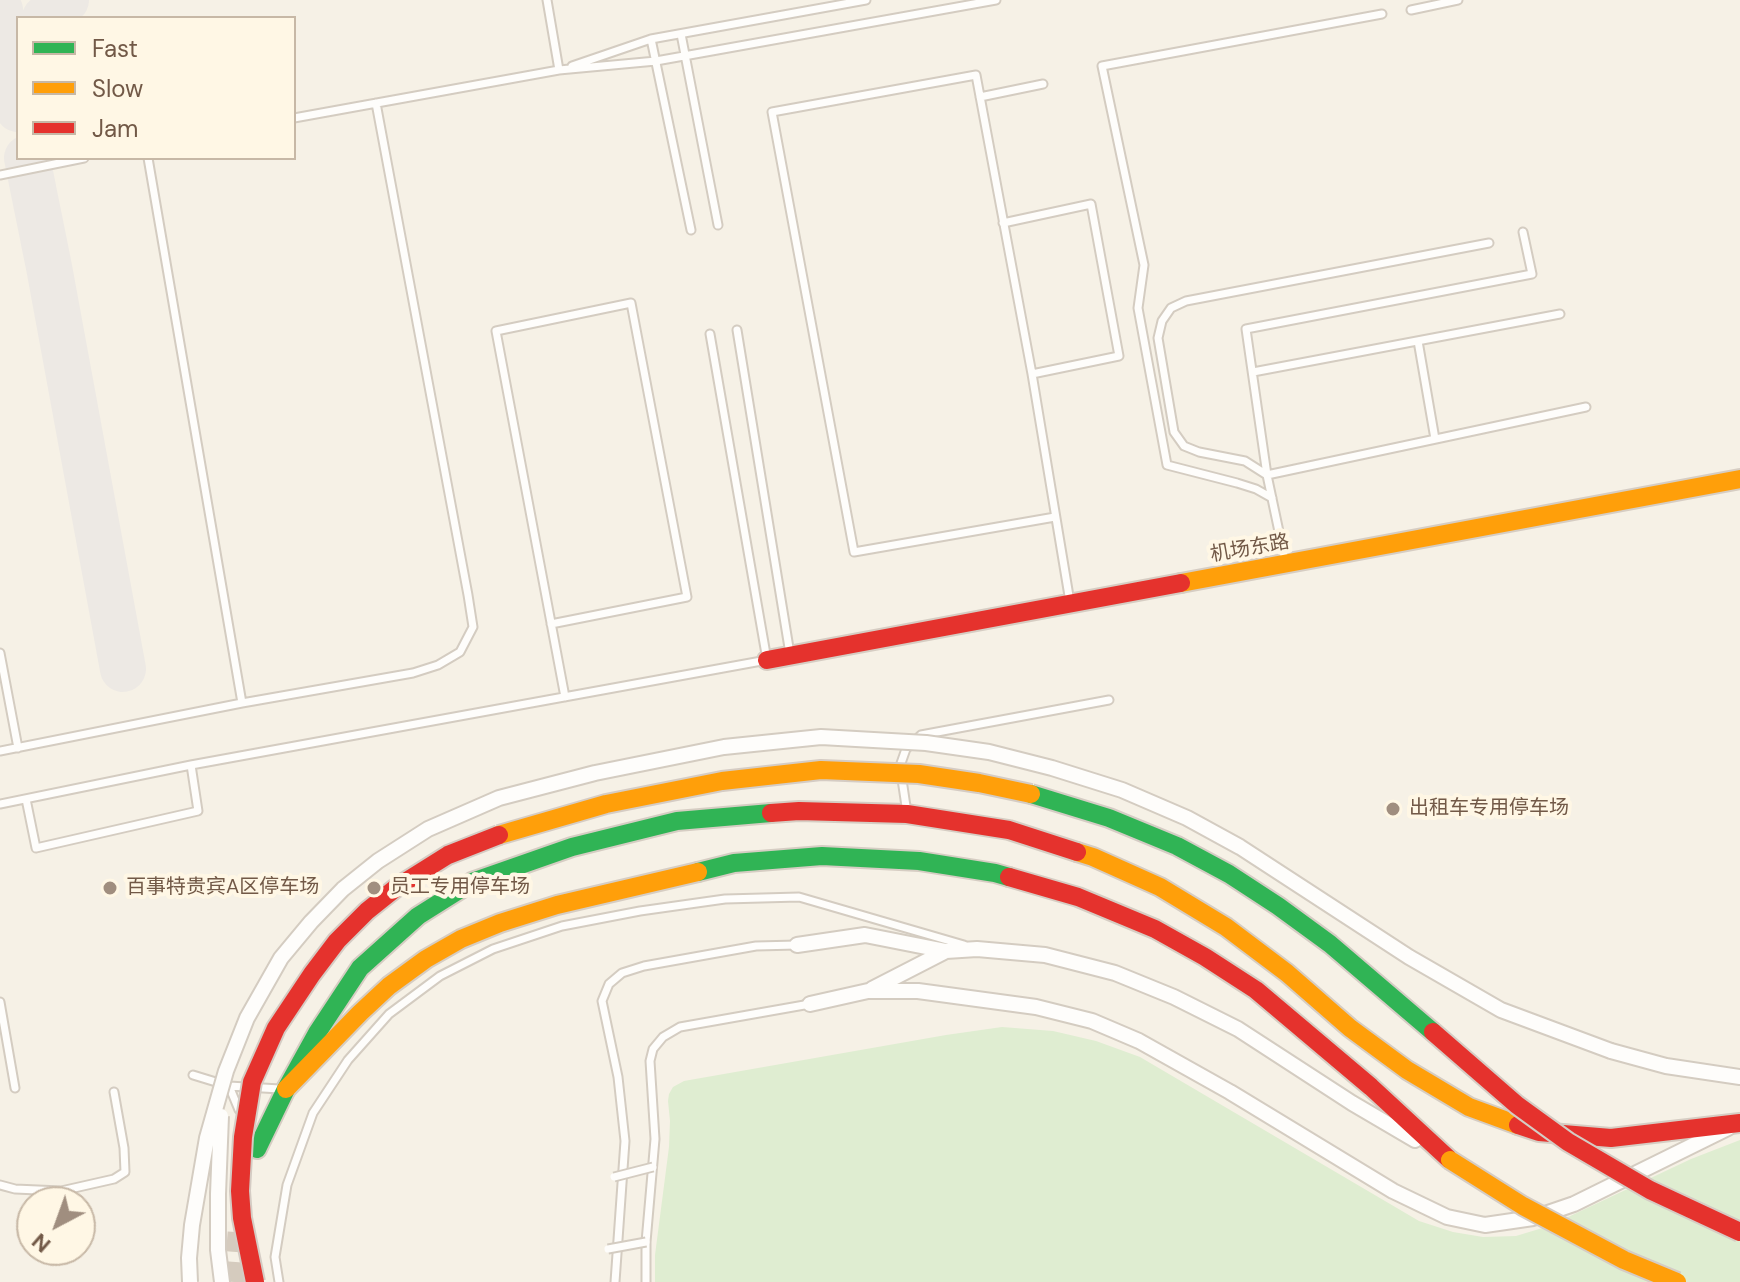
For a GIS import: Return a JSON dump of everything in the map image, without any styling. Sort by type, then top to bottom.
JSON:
[{"type":"main road","name":"机场东路","points":[[767,660],[1740,479]]},
{"type":"main road","points":[[255,1282],[242,1218],[240,1191],[243,1137],[252,1082],[276,1028],[312,974],[337,941],[367,911],[397,887],[448,855],[511,830],[606,804],[722,781],[821,770],[919,774],[979,783],[1038,796],[1109,818],[1177,846],[1229,874],[1330,944],[1506,1097],[1568,1142],[1650,1190],[1740,1232]]},
{"type":"main road","points":[[257,1149],[317,1033],[360,968],[418,916],[472,882],[572,847],[677,821],[799,811],[907,814],[1009,830],[1093,857],[1160,887],[1226,927],[1407,1070],[1469,1107],[1539,1132],[1611,1138],[1738,1124]]},
{"type":"main road","points":[[286,1089],[389,986],[461,939],[500,923],[557,905],[734,863],[822,856],[919,861],[995,873],[1078,897],[1155,929],[1256,990],[1371,1087],[1450,1160],[1523,1206],[1624,1260],[1677,1282]]},
{"type":"street","points":[[190,1282],[192,1225],[207,1138],[247,1018],[281,958],[343,889],[378,861],[428,829],[499,798],[595,773],[724,747],[821,737],[926,743],[989,752],[1122,790],[1187,818],[1240,847],[1409,957],[1501,1010],[1611,1051],[1666,1066],[1740,1077]]},
{"type":"street","points":[[797,945],[865,935],[946,951],[977,949],[1045,955],[1115,973],[1174,997],[1238,1029],[1352,1103],[1450,1160]]},
{"type":"street","points":[[868,991],[946,951]]},
{"type":"street","points":[[810,1004],[868,991],[918,991],[1036,1007],[1092,1021],[1139,1041],[1191,1070],[1393,1191],[1447,1217],[1485,1225],[1533,1218],[1574,1204],[1738,1124]]},
{"type":"street","points":[[222,1282],[218,1250],[219,1134],[227,1079]]},
{"type":"street","points":[[218,1194],[231,1135],[252,1082]]},
{"type":"lane","points":[[547,0],[559,70]]},
{"type":"lane","points":[[559,70],[651,39],[866,0]]},
{"type":"lane","points":[[296,118],[559,70],[656,61],[996,0]]},
{"type":"lane","points":[[1411,10],[1458,0]]},
{"type":"lane","points":[[1272,498],[1237,483],[1167,465],[1138,308],[1144,265],[1102,66],[1382,14]]},
{"type":"lane","points":[[681,34],[718,225]]},
{"type":"lane","points":[[651,39],[691,230]]},
{"type":"lane","points":[[1055,517],[854,552],[772,112],[976,75],[1071,604]]},
{"type":"lane","points":[[980,97],[1043,84]]},
{"type":"lane","points":[[0,751],[413,673],[438,665],[460,652],[473,627],[376,103]]},
{"type":"lane","points":[[0,175],[74,160]]},
{"type":"lane","points":[[148,160],[242,703]]},
{"type":"lane","points":[[1003,223],[1091,204],[1119,356],[1032,374]]},
{"type":"lane","points":[[1286,565],[1267,475],[1246,329],[1532,274],[1523,232]]},
{"type":"lane","points":[[1489,243],[1186,301],[1171,308],[1162,321],[1158,338],[1174,432],[1184,446],[1245,461],[1267,475],[1586,407]]},
{"type":"lane","points":[[551,624],[687,597],[631,303],[496,331],[551,624],[565,697]]},
{"type":"lane","points":[[1253,372],[1560,314]]},
{"type":"lane","points":[[737,330],[790,656]]},
{"type":"lane","points":[[0,804],[191,765],[767,660],[710,334]]},
{"type":"lane","points":[[1418,341],[1435,439]]},
{"type":"lane","points":[[0,653],[18,748]]},
{"type":"lane","points":[[907,814],[900,766],[906,749],[921,735],[1109,700]]},
{"type":"lane","points":[[883,764],[900,766]]},
{"type":"lane","points":[[26,799],[36,848],[198,811],[191,765]]},
{"type":"lane","points":[[279,1282],[275,1257],[287,1185],[313,1113],[348,1060],[389,1014],[440,976],[493,949],[562,926],[640,911],[725,899],[799,897],[977,949]]},
{"type":"lane","points":[[615,1282],[625,1141],[618,1077],[602,1001],[609,984],[622,973],[644,966],[756,946],[797,945]]},
{"type":"lane","points":[[0,1002],[15,1088]]},
{"type":"lane","points":[[646,1282],[646,1242],[655,1139],[650,1061],[653,1049],[663,1037],[680,1027],[810,1004]]},
{"type":"lane","points":[[193,1075],[286,1089]]},
{"type":"lane","points":[[227,1079],[257,1149]]},
{"type":"lane","points":[[0,1185],[15,1189],[61,1191],[114,1179],[125,1172],[114,1092]]},
{"type":"lane","points":[[614,1177],[653,1167]]},
{"type":"lane","points":[[608,1249],[646,1242]]},
{"type":"green space","points":[[1002,1027],[1053,1031],[1096,1041],[1140,1057],[1419,1221],[1453,1232],[1483,1237],[1516,1236],[1549,1226],[1691,1159],[1740,1140],[1740,1282],[655,1282],[655,1255],[669,1147],[668,1101],[673,1087],[684,1081]]},
{"type":"taxiway","points":[[47,16],[66,0]]},
{"type":"taxiway","points":[[0,10],[16,98]]},
{"type":"taxiway","points":[[27,160],[123,669]]},
{"type":"tunnel","points":[[234,1282],[238,1227]]},
{"type":"traffic: fast","points":[[1031,794],[1109,818],[1177,846],[1229,874],[1330,944],[1433,1032]]},
{"type":"traffic: fast","points":[[257,1149],[317,1033],[360,968],[418,916],[472,882],[572,847],[677,821],[771,813]]},
{"type":"traffic: fast","points":[[698,872],[734,863],[822,856],[919,861],[1009,877]]},
{"type":"traffic: slow","points":[[1181,583],[1740,479]]},
{"type":"traffic: slow","points":[[499,835],[606,804],[722,781],[821,770],[919,774],[1031,794]]},
{"type":"traffic: slow","points":[[1077,852],[1160,887],[1226,927],[1407,1070],[1469,1107],[1518,1125]]},
{"type":"traffic: slow","points":[[286,1089],[389,986],[461,939],[557,905],[698,872]]},
{"type":"traffic: slow","points":[[1450,1160],[1523,1206],[1624,1260],[1677,1282]]},
{"type":"traffic: jam","points":[[767,660],[1181,583]]},
{"type":"traffic: jam","points":[[771,813],[907,814],[1009,830],[1077,852]]},
{"type":"traffic: jam","points":[[255,1282],[242,1218],[243,1137],[252,1082],[276,1028],[337,941],[367,911],[397,887],[448,855],[499,835]]},
{"type":"traffic: jam","points":[[1009,877],[1078,897],[1155,929],[1205,957],[1256,990],[1371,1087],[1450,1160]]},
{"type":"traffic: jam","points":[[1433,1032],[1517,1105],[1568,1142],[1650,1190],[1740,1232]]},
{"type":"traffic: jam","points":[[1518,1125],[1539,1132],[1611,1138],[1740,1123]]},
{"type":"place","name":"出租车专用停车场","points":[[1393,809]]},
{"type":"place","name":"百事特贵宾A区停车场","points":[[110,888]]},
{"type":"place","name":"员工专用停车场","points":[[374,888]]}]
